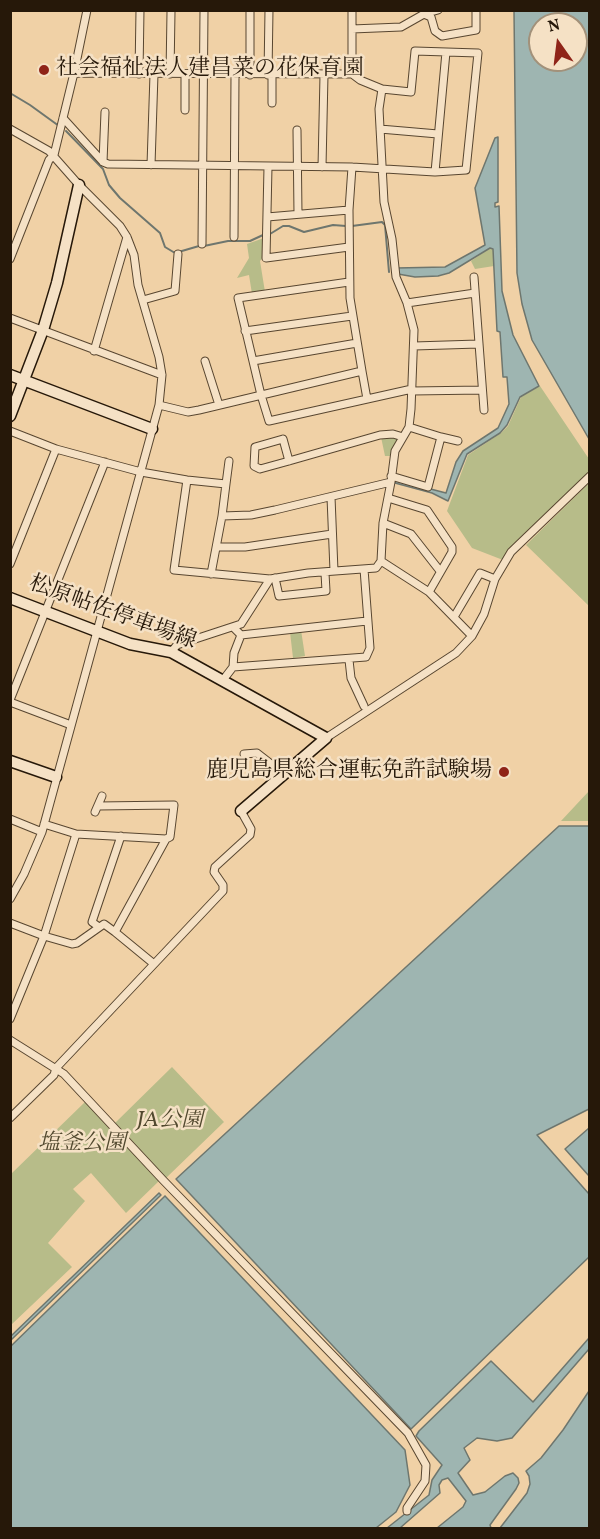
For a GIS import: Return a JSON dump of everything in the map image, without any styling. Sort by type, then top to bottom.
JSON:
[{"type":"street","points":[[10,259],[49,160],[54,155],[75,74],[87,10]]},
{"type":"street","points":[[139,74],[140,10]]},
{"type":"street","points":[[202,244],[204,10]]},
{"type":"street","points":[[250,10],[250,75]]},
{"type":"street","points":[[269,10],[272,103]]},
{"type":"street","points":[[352,10],[352,74]]},
{"type":"street","points":[[352,29],[401,27],[424,14],[438,10]]},
{"type":"street","points":[[424,14],[431,17],[435,31],[442,36],[476,30],[476,10]]},
{"type":"street","points":[[170,74],[171,12]]},
{"type":"street","points":[[63,118],[103,162],[108,164],[352,167],[435,172],[466,170],[478,53],[415,51],[411,92],[382,89],[352,74],[75,74]]},
{"type":"street","points":[[435,172],[446,52]]},
{"type":"street","points":[[151,165],[154,74]]},
{"type":"street","points":[[185,75],[185,110]]},
{"type":"street","points":[[234,237],[235,75]]},
{"type":"street","points":[[322,167],[324,75]]},
{"type":"street","points":[[187,480],[174,570],[272,578],[376,568],[381,561],[383,523],[395,452],[409,427],[414,346],[414,330],[396,277],[392,239],[384,202],[379,109],[382,89]]},
{"type":"street","points":[[103,162],[105,112]]},
{"type":"street","points":[[380,129],[438,134]]},
{"type":"street","points":[[10,139],[12,130],[36,142],[54,155],[79,185],[120,226],[134,255],[138,285],[162,375],[159,405],[42,832],[24,874],[10,899]]},
{"type":"street","points":[[297,130],[298,214]]},
{"type":"street","points":[[268,167],[266,258],[349,247]]},
{"type":"street","points":[[352,167],[349,210],[349,282],[352,316],[367,399]]},
{"type":"street","points":[[10,416],[43,330],[57,283],[79,185]]},
{"type":"street","points":[[267,217],[349,210]]},
{"type":"street","points":[[94,351],[127,237]]},
{"type":"street","points":[[143,300],[175,291],[178,254]]},
{"type":"street","points":[[474,277],[484,410]]},
{"type":"street","points":[[349,282],[238,298],[252,362],[269,421],[412,390],[482,390]]},
{"type":"street","points":[[406,303],[475,293]]},
{"type":"street","points":[[245,331],[352,316]]},
{"type":"street","points":[[10,318],[162,375]]},
{"type":"street","points":[[252,362],[357,343]]},
{"type":"street","points":[[414,346],[478,344]]},
{"type":"street","points":[[205,361],[219,405]]},
{"type":"street","points":[[159,405],[188,412],[362,371]]},
{"type":"street","points":[[10,375],[152,429]]},
{"type":"street","points":[[409,427],[458,441]]},
{"type":"street","points":[[10,431],[56,449],[141,472],[226,484]]},
{"type":"street","points":[[289,461],[283,439],[255,447],[254,466],[260,469],[289,461],[380,435],[393,434],[403,437]]},
{"type":"street","points":[[222,516],[251,514],[331,497],[391,479],[428,487],[441,437]]},
{"type":"street","points":[[10,564],[56,449]]},
{"type":"street","points":[[212,574],[229,461]]},
{"type":"street","points":[[71,725],[10,701],[105,462]]},
{"type":"street","points":[[10,1118],[54,1075],[56,1068],[223,891],[223,885],[214,872],[215,867],[250,835],[251,829],[241,811],[326,738],[456,653],[472,636],[484,614],[495,579],[511,552],[590,476]]},
{"type":"street","points":[[331,497],[334,572]]},
{"type":"street","points":[[388,498],[427,510],[452,547],[452,552],[429,592]]},
{"type":"street","points":[[383,523],[411,534],[440,571]]},
{"type":"street","points":[[217,547],[245,547],[332,534]]},
{"type":"street","points":[[381,561],[429,592],[472,636]]},
{"type":"street","points":[[233,667],[366,657],[369,654],[364,569]]},
{"type":"street","points":[[272,578],[279,596],[326,591],[325,573]]},
{"type":"street","points":[[454,617],[480,573],[495,579]]},
{"type":"street","points":[[171,652],[177,645],[241,624],[272,578]]},
{"type":"street","name":"松原帖佐停車場線","points":[[10,598],[130,644],[171,652],[326,738]]},
{"type":"street","points":[[234,628],[241,634],[367,621]]},
{"type":"street","points":[[223,680],[233,667],[234,653],[241,634]]},
{"type":"street","points":[[349,660],[351,678],[363,706]]},
{"type":"street","points":[[244,754],[256,753],[284,774]]},
{"type":"street","points":[[10,760],[56,777]]},
{"type":"street","points":[[102,796],[96,809],[174,806],[170,837],[166,839],[115,932]]},
{"type":"street","points":[[10,819],[42,832]]},
{"type":"street","points":[[44,824],[76,834],[166,839]]},
{"type":"street","points":[[10,1019],[44,936],[76,834]]},
{"type":"street","points":[[99,927],[92,922],[121,836]]},
{"type":"street","points":[[10,923],[72,944],[77,943],[104,924],[154,964]]},
{"type":"street","points":[[10,1040],[56,1068],[408,1433],[426,1465],[425,1481],[407,1511]]},
{"type":"green space","points":[[264,238],[264,257],[260,261],[265,292],[252,294],[249,275],[237,278],[249,258],[247,244]]},
{"type":"green space","points":[[490,248],[493,249],[494,266],[475,269],[471,261]]},
{"type":"green space","points":[[540,386],[589,459],[589,473],[503,560],[472,548],[447,511],[468,455],[501,433],[508,426],[521,397]]},
{"type":"green space","points":[[381,437],[396,438],[398,441],[391,456],[385,456]]},
{"type":"green space","points":[[589,483],[589,606],[526,545]]},
{"type":"green space","points":[[301,630],[305,656],[293,658],[290,632]]},
{"type":"green space","points":[[589,791],[589,821],[561,821]]},
{"type":"green space","name":"JA公園","points":[[172,1067],[224,1122],[166,1178],[115,1123]]},
{"type":"green space","name":"塩釜公園","points":[[85,1102],[159,1181],[126,1213],[91,1173],[73,1189],[85,1201],[48,1243],[72,1267],[11,1325],[11,1174]]},
{"type":"water","points":[[514,11],[589,11],[589,439],[532,340],[522,304],[517,273]]},
{"type":"water","points":[[498,137],[498,202],[495,203],[495,207],[499,206],[502,291],[513,335],[539,386],[520,397],[507,425],[500,433],[467,454],[448,501],[432,493],[395,483],[396,480],[446,493],[456,462],[463,451],[498,428],[509,404],[507,377],[503,377],[500,332],[497,331],[493,249],[490,248],[449,273],[438,276],[415,277],[398,274],[396,268],[445,267],[485,245],[475,188],[495,138]]},
{"type":"water","points":[[559,826],[589,826],[589,1109],[537,1135],[589,1194],[589,1257],[411,1429],[176,1179]]},
{"type":"water","points":[[589,1128],[589,1176],[565,1149]]},
{"type":"water","points":[[159,1193],[161,1195],[11,1340],[11,1336]]},
{"type":"water","points":[[165,1196],[405,1450],[410,1485],[396,1512],[376,1528],[11,1528],[11,1346]]},
{"type":"water","points":[[589,1338],[589,1349],[512,1438],[497,1441],[477,1438],[464,1448],[470,1460],[458,1473],[473,1495],[485,1492],[505,1476],[513,1473],[518,1478],[519,1483],[516,1489],[490,1525],[491,1528],[437,1528],[463,1507],[466,1501],[448,1478],[442,1480],[439,1485],[440,1493],[400,1528],[387,1528],[429,1495],[432,1480],[442,1465],[416,1436],[419,1431],[491,1361],[533,1402]]},
{"type":"water","points":[[589,1391],[589,1528],[500,1528],[527,1493],[530,1484],[526,1471],[541,1458]]},
{"type":"waterway","points":[[10,93],[59,126]]},
{"type":"waterway","points":[[66,131],[103,169],[109,185],[120,198],[160,233],[165,247],[175,253],[199,246]]},
{"type":"waterway","points":[[352,226],[382,222],[385,225],[389,272]]},
{"type":"waterway","points":[[270,234],[283,226],[304,232],[333,225],[346,226]]},
{"type":"waterway","points":[[204,246],[228,241],[250,241],[263,235]]},
{"type":"place","name":"社会福祉法人建昌菜の花保育園","points":[[44,70]]},
{"type":"place","name":"鹿児島県総合運転免許試験場","points":[[504,772]]}]
